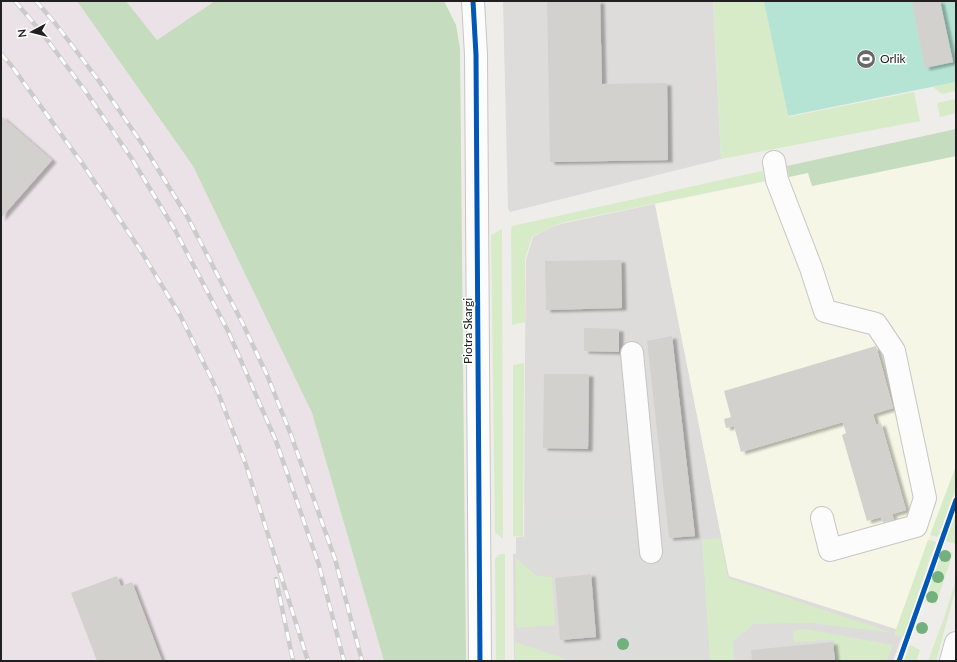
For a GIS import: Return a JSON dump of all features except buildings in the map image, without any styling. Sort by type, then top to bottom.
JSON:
[{"type":"street","name":"Piotra Skargi","points":[[473,1],[476,55],[480,661]]},
{"type":"street","points":[[774,162],[777,180],[811,268],[825,312],[876,324],[894,351],[925,498],[916,526],[830,550],[822,518]]},
{"type":"street","points":[[632,353],[651,552]]},
{"type":"street","points":[[951,661],[956,643]]},
{"type":"shaded area","points":[[1,1],[77,1],[193,166],[312,413],[384,661],[1,661]]},
{"type":"shaded area","points":[[126,1],[215,1],[157,40]]},
{"type":"shaded area","points":[[503,1],[713,1],[721,159],[510,212],[508,208]]},
{"type":"shaded area","points":[[956,156],[956,466],[896,629],[729,576],[655,204],[808,173],[812,186]]},
{"type":"shaded area","points":[[655,204],[729,576],[896,629],[902,636],[893,661],[514,661],[513,554],[524,553],[526,260],[533,237],[552,227],[565,223]]},
{"type":"shaded area","points":[[531,519],[633,522],[633,541],[702,543],[709,661],[608,660],[602,572],[593,567],[537,575],[516,554],[516,537],[530,537]]},
{"type":"green space","points":[[77,1],[126,1],[157,40],[215,1],[444,1],[456,25],[460,48],[466,661],[384,661],[312,413],[193,166]]},
{"type":"green space","points":[[713,1],[765,1],[788,117],[914,92],[920,121],[721,159]]},
{"type":"green space","name":"Orlik","points":[[764,1],[956,1],[956,82],[788,116]]},
{"type":"green space","points":[[956,82],[956,91],[942,94],[933,87]]},
{"type":"green space","points":[[956,99],[956,113],[940,117],[937,103]]},
{"type":"green space","points":[[956,129],[956,156],[812,186],[808,173],[789,177],[787,166]]},
{"type":"green space","points":[[762,171],[765,181],[565,222],[532,237],[525,259],[525,322],[512,325],[512,226]]},
{"type":"green space","points":[[502,229],[503,539],[495,532],[491,235]]},
{"type":"green space","points":[[524,363],[523,537],[513,536],[513,365]]},
{"type":"green space","points":[[956,466],[956,488],[938,537],[930,535]]},
{"type":"green space","points":[[956,512],[956,544],[945,541]]},
{"type":"green space","points":[[720,538],[728,578],[893,633],[812,623],[754,624],[733,641],[734,661],[710,661],[702,540]]},
{"type":"green space","points":[[928,540],[936,542],[904,637],[894,635]]},
{"type":"green space","points":[[942,549],[953,553],[936,604],[925,601]]},
{"type":"green space","points":[[500,554],[505,554],[505,661],[496,661],[495,559]]},
{"type":"green space","points":[[516,558],[537,576],[552,577],[555,625],[516,628]]},
{"type":"green space","points":[[956,580],[956,588],[936,661],[928,661],[944,618]]},
{"type":"green space","points":[[804,629],[893,645],[887,661],[836,661],[834,640],[794,642],[793,631]]},
{"type":"green space","points":[[515,642],[572,661],[515,661]]},
{"type":"green space","points":[[910,645],[920,650],[916,661],[904,661]]},
{"type":"railway","points":[[15,1],[42,33],[86,92],[132,159],[175,230],[228,331],[276,441],[319,565],[344,661]]},
{"type":"railway","points":[[36,1],[55,23],[99,81],[145,148],[188,218],[242,322],[267,375],[291,435],[335,559],[362,661]]},
{"type":"railway","points":[[1,54],[11,65],[84,166],[139,248],[180,315],[217,390],[246,465],[308,661]]},
{"type":"railway","points":[[276,579],[293,661]]},
{"type":"cycle path","points":[[473,1],[476,55],[480,661]]},
{"type":"cycle path","points":[[899,661],[956,500]]},
{"type":"place","name":"Orlik","points":[[866,59]]}]
